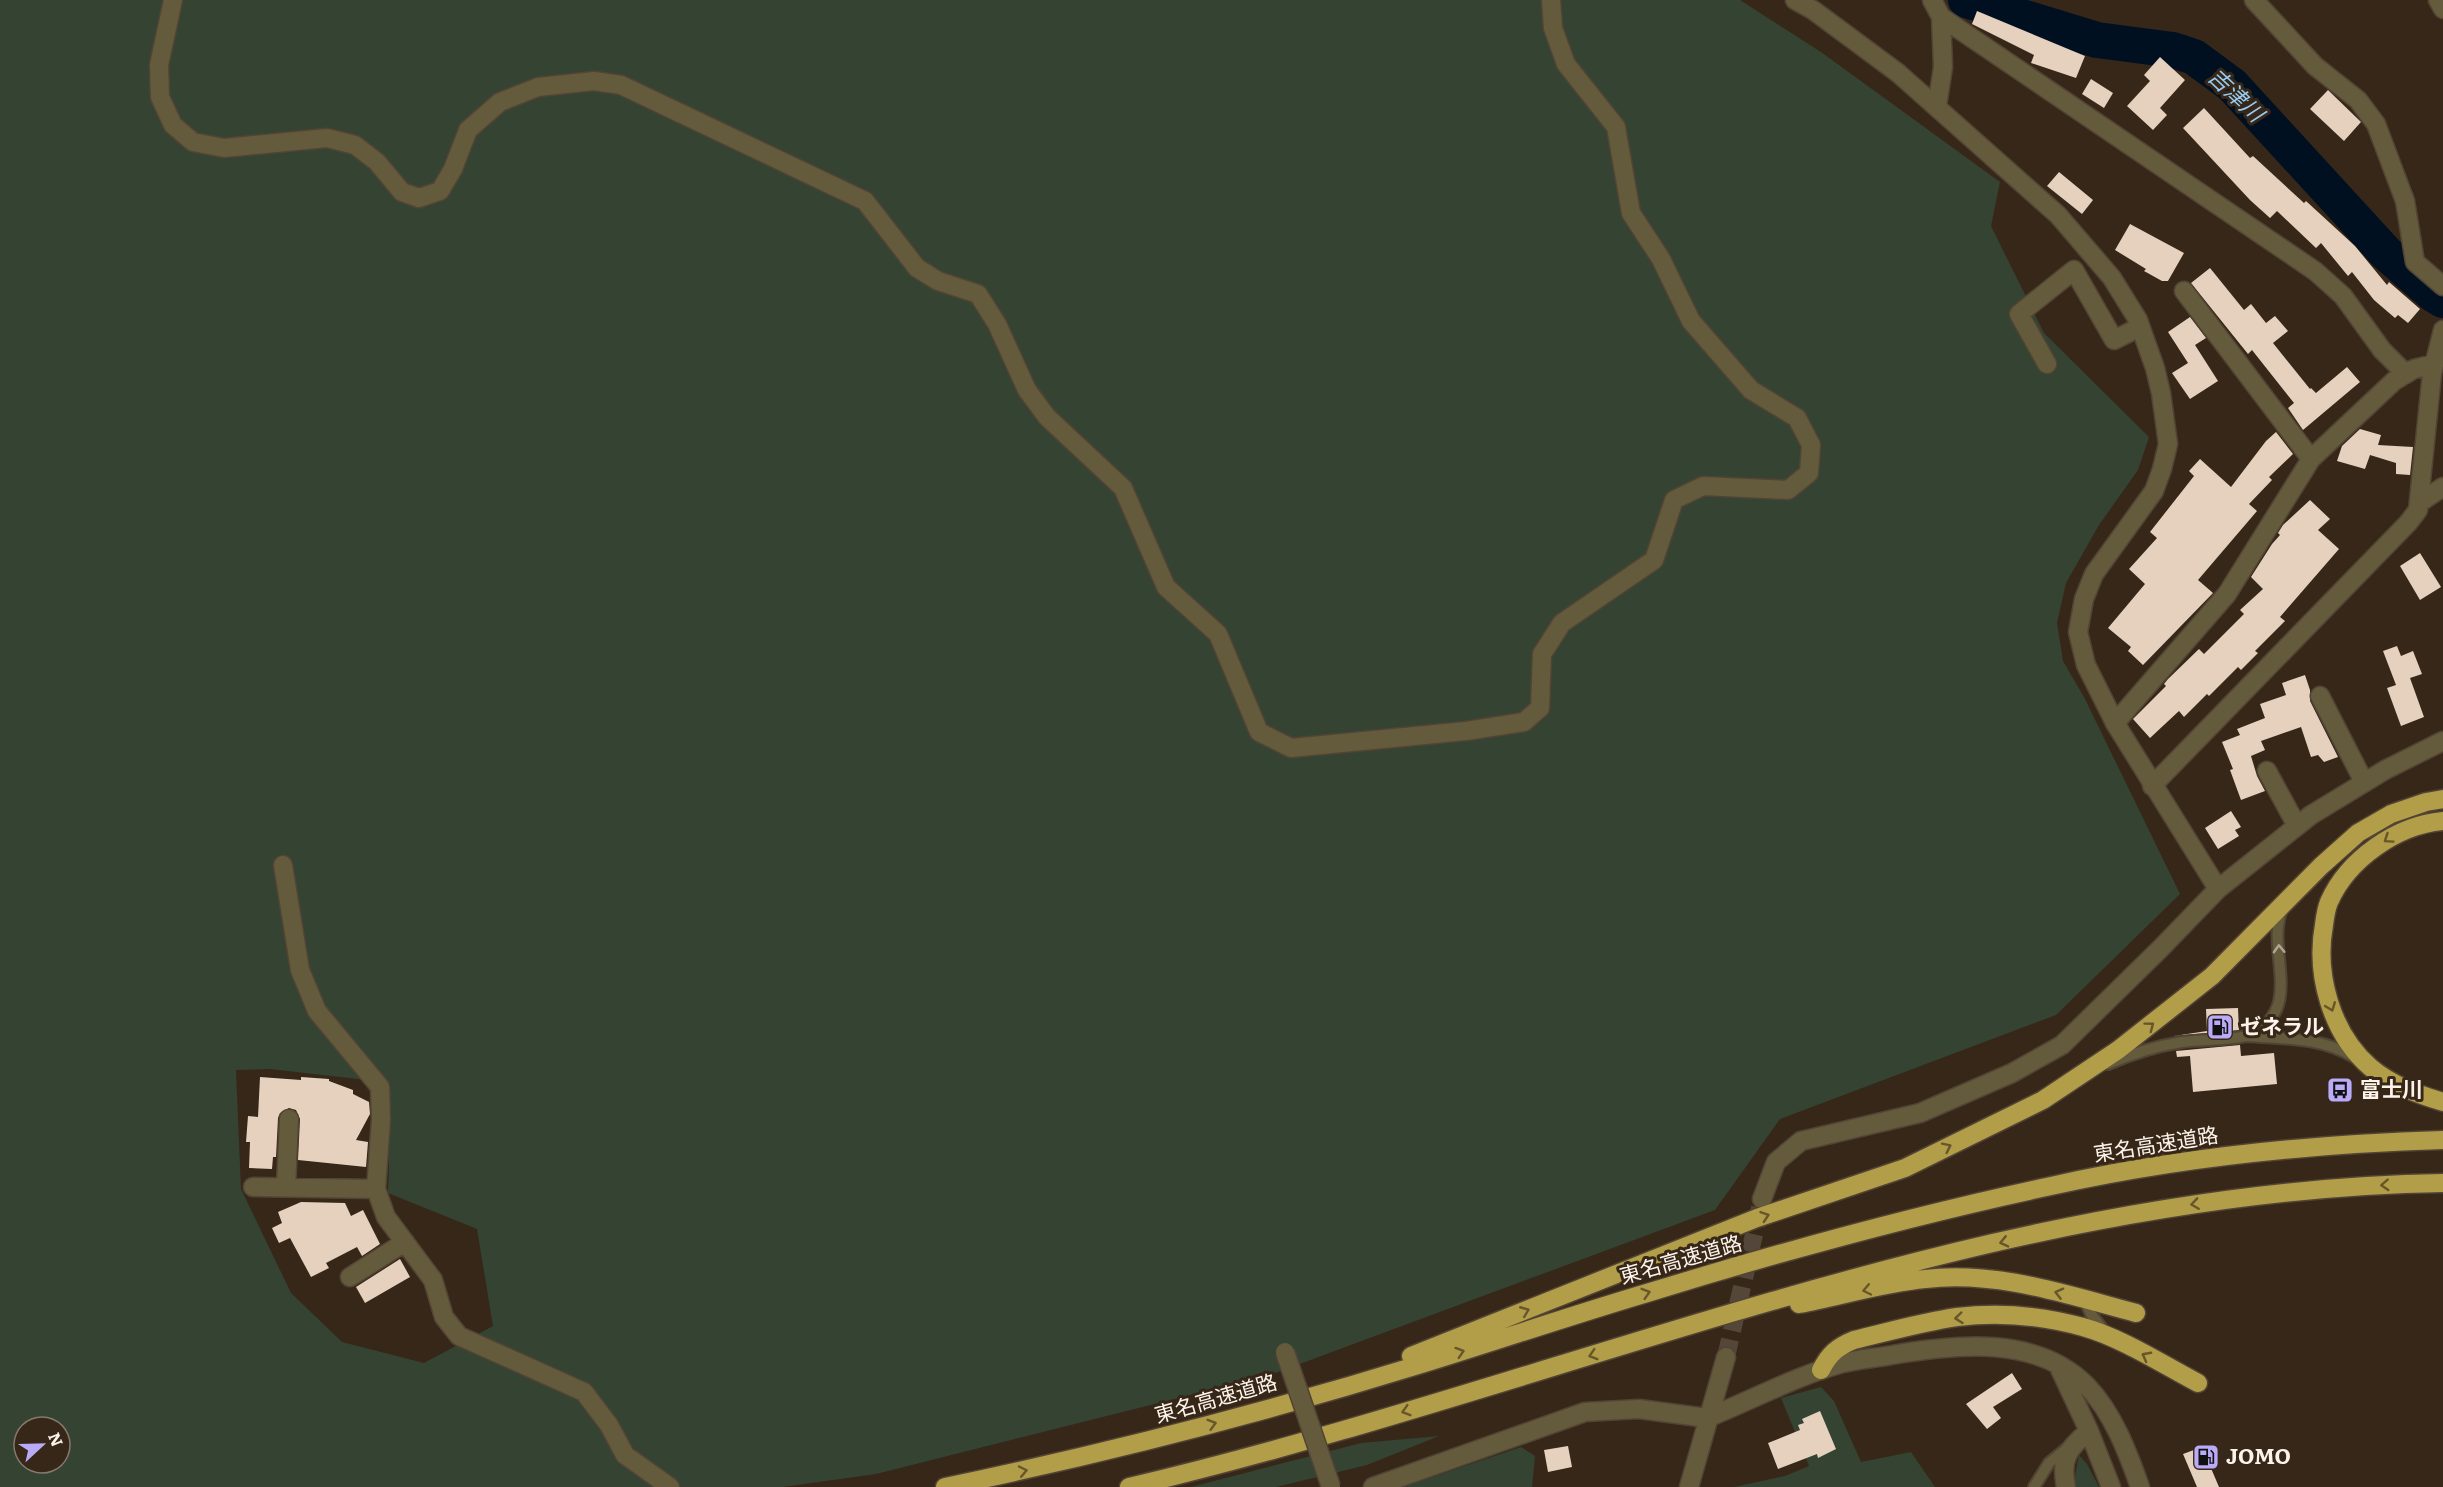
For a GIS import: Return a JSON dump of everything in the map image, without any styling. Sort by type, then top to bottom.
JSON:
[{"type":"highway","points":[[1314,1394],[1757,1218],[1905,1168],[2043,1100],[2155,1023],[2212,976],[2286,901],[2358,833],[2391,814],[2426,802],[2443,800]]},
{"type":"highway","points":[[2443,821],[2427,822],[2395,834],[2367,854],[2346,874],[2328,903],[2322,936],[2321,969],[2338,1025],[2347,1040],[2369,1066],[2393,1084],[2443,1102]]},
{"type":"highway","name":"東名高速道路","points":[[945,1487],[1082,1458],[1188,1432],[1422,1364],[1648,1292],[1858,1232],[2053,1185],[2176,1163],[2278,1150],[2443,1140]]},
{"type":"highway","points":[[1129,1487],[1299,1444],[1688,1326],[1870,1274],[2112,1218],[2253,1196],[2335,1188],[2443,1183]]},
{"type":"highway","points":[[1688,1326],[1925,1278],[1972,1278],[2011,1282],[2136,1313]]},
{"type":"highway","points":[[1821,1371],[1828,1356],[1838,1347],[1854,1340],[1957,1317],[1999,1315],[2034,1317],[2085,1328],[2198,1383]]},
{"type":"street","points":[[173,0],[159,65],[160,98],[173,125],[193,142],[224,148],[327,138],[355,145],[377,162],[402,192],[419,198],[440,191],[453,169],[468,130],[500,102],[538,87],[594,81],[621,85],[865,201],[917,268],[938,281],[978,294],[997,324],[1027,390],[1047,417],[1123,488],[1166,587],[1218,634],[1259,732],[1292,748],[1466,731],[1524,722],[1540,708],[1542,654],[1562,623],[1654,560],[1674,500],[1703,486],[1788,490],[1809,473],[1811,446],[1797,418],[1751,390],[1691,321],[1660,259],[1631,213],[1616,127],[1566,64],[1553,28],[1551,0]]},
{"type":"street","points":[[1795,0],[1813,10],[1898,73],[2058,215],[2112,278],[2140,327],[2159,384],[2168,444],[2163,469],[2154,491],[2094,574],[2084,599],[2079,632],[2086,665],[2115,723],[2218,889]]},
{"type":"street","points":[[1932,0],[1941,17],[1943,67],[1937,106]]},
{"type":"street","points":[[2254,0],[2315,66],[2358,100],[2376,124],[2405,201],[2415,262],[2443,286]]},
{"type":"street","points":[[2438,0],[2443,9]]},
{"type":"street","points":[[1941,17],[2315,271],[2343,296],[2382,350],[2406,374]]},
{"type":"street","points":[[2047,364],[2019,314],[2074,270],[2114,340],[2140,327]]},
{"type":"street","points":[[2184,291],[2311,459]]},
{"type":"street","points":[[2152,786],[2408,523],[2418,510],[2434,364],[2443,330]]},
{"type":"street","points":[[2115,723],[2227,594],[2311,459],[2394,381],[2434,364]]},
{"type":"street","points":[[2419,503],[2443,487]]},
{"type":"street","points":[[2320,696],[2364,782]]},
{"type":"street","points":[[1762,1199],[1776,1162],[1801,1141],[1920,1113],[2012,1073],[2062,1045],[2218,889],[2297,826],[2364,782],[2443,741]]},
{"type":"street","points":[[2267,771],[2297,826]]},
{"type":"street","points":[[283,865],[300,970],[317,1011],[380,1088],[381,1120],[376,1189],[386,1217],[433,1280],[444,1317],[459,1336],[584,1392],[609,1425],[625,1455],[670,1487]]},
{"type":"street","points":[[286,1187],[289,1119]]},
{"type":"street","points":[[253,1186],[376,1189]]},
{"type":"street","points":[[350,1277],[405,1242]]},
{"type":"street","points":[[1373,1487],[1585,1412],[1639,1409],[1707,1418],[1845,1363],[1952,1346],[1989,1346],[2019,1350],[2056,1363],[2087,1386],[2110,1419],[2140,1487]]},
{"type":"street","points":[[1285,1352],[1331,1487]]},
{"type":"street","points":[[1689,1487],[1726,1358]]},
{"type":"street","points":[[2056,1363],[2089,1431],[2111,1487]]},
{"type":"street","points":[[2066,1487],[2063,1465],[2071,1445],[2089,1431]]},
{"type":"lane","points":[[2247,1036],[2262,1028],[2272,1018],[2278,1005],[2279,927],[2280,916],[2286,901]]},
{"type":"lane","points":[[2085,1072],[2143,1052],[2182,1042],[2247,1036],[2325,1043],[2337,1046],[2369,1066]]},
{"type":"lane","points":[[2084,1299],[2100,1327],[2113,1340]]},
{"type":"lane","points":[[2034,1487],[2049,1463],[2071,1445]]},
{"type":"green space","points":[[0,0],[1740,0],[1821,52],[2000,182],[1991,226],[2044,333],[2149,437],[2138,470],[2099,525],[2066,583],[2057,623],[2063,661],[2085,699],[2180,894],[2056,1015],[1780,1119],[1715,1210],[1270,1375],[876,1474],[783,1487],[0,1487]],"holes":[[[270,1069],[384,1082],[389,1166],[388,1193],[477,1229],[493,1326],[424,1363],[342,1342],[291,1293],[241,1189],[236,1070]]]},
{"type":"green space","points":[[1821,1387],[1834,1401],[1861,1462],[1911,1452],[1935,1487],[1734,1487],[1785,1476],[1809,1466],[1781,1398]]},
{"type":"green space","points":[[1439,1436],[1367,1465],[1276,1487],[1191,1487],[1361,1443]]},
{"type":"green space","points":[[1521,1447],[1535,1456],[1532,1487],[1403,1487]]},
{"type":"green space","points":[[2079,1455],[2087,1464],[2099,1487],[2073,1487]]},
{"type":"building","points":[[1977,11],[2085,56],[2076,78],[2031,63],[2034,55],[1972,24]]},
{"type":"building","points":[[2160,57],[2185,80],[2160,108],[2167,115],[2153,130],[2127,106],[2150,81],[2144,75]]},
{"type":"building","points":[[2091,79],[2113,93],[2104,108],[2082,94]]},
{"type":"building","points":[[2328,90],[2361,122],[2344,141],[2310,109]]},
{"type":"building","points":[[2204,108],[2250,158],[2253,156],[2304,203],[2306,201],[2355,246],[2387,285],[2389,282],[2420,309],[2408,323],[2398,315],[2395,318],[2374,300],[2352,272],[2348,276],[2321,243],[2316,248],[2277,211],[2270,218],[2250,200],[2183,128]]},
{"type":"building","points":[[2059,172],[2093,200],[2082,214],[2047,186]]},
{"type":"building","points":[[2130,224],[2184,253],[2168,281],[2162,281],[2144,271],[2146,269],[2115,250]]},
{"type":"building","points":[[2210,268],[2244,310],[2251,304],[2266,323],[2275,316],[2288,331],[2273,343],[2310,389],[2316,393],[2347,367],[2360,382],[2303,430],[2288,408],[2294,403],[2252,350],[2248,354],[2191,283]]},
{"type":"building","points":[[2190,317],[2206,338],[2195,345],[2218,381],[2190,399],[2172,373],[2188,363],[2168,332]]},
{"type":"building","points":[[2360,429],[2381,435],[2378,445],[2413,447],[2410,475],[2396,474],[2396,463],[2370,455],[2365,469],[2337,461],[2342,446]]},
{"type":"building","points":[[2276,432],[2293,454],[2269,477],[2272,480],[2249,504],[2257,511],[2198,580],[2213,593],[2143,665],[2128,651],[2131,647],[2108,628],[2145,584],[2129,569],[2157,538],[2150,532],[2194,476],[2189,471],[2200,459],[2231,487],[2266,441]]},
{"type":"building","points":[[2310,500],[2330,519],[2318,530],[2339,549],[2280,617],[2285,621],[2255,651],[2258,653],[2241,670],[2238,667],[2184,717],[2179,711],[2150,738],[2133,719],[2166,686],[2164,684],[2168,679],[2199,649],[2204,654],[2244,614],[2240,610],[2263,589],[2251,577],[2280,535],[2278,533],[2283,525]]},
{"type":"building","points":[[2420,553],[2441,587],[2420,600],[2400,566]]},
{"type":"building","points":[[2397,646],[2401,656],[2413,651],[2422,674],[2410,678],[2424,717],[2401,726],[2387,688],[2396,685],[2383,651]]},
{"type":"building","points":[[2305,675],[2310,690],[2310,701],[2338,757],[2324,762],[2318,755],[2311,757],[2301,727],[2261,741],[2265,750],[2251,756],[2257,776],[2265,791],[2241,800],[2230,770],[2233,769],[2222,742],[2240,735],[2237,729],[2265,718],[2260,704],[2286,695],[2282,683]]},
{"type":"building","points":[[2231,811],[2241,827],[2235,830],[2239,836],[2218,849],[2205,828]]},
{"type":"building","points":[[2238,1008],[2239,1030],[2174,1036],[2207,1031],[2206,1009]]},
{"type":"building","points":[[2240,1045],[2241,1056],[2274,1053],[2277,1084],[2193,1092],[2190,1056],[2177,1057],[2176,1051]]},
{"type":"building","points":[[260,1077],[301,1080],[301,1077],[329,1079],[329,1081],[353,1090],[353,1094],[369,1102],[370,1114],[356,1140],[368,1142],[366,1167],[298,1160],[300,1119],[296,1110],[289,1108],[280,1113],[278,1118],[276,1157],[273,1157],[272,1169],[249,1168],[250,1142],[246,1142],[248,1116],[258,1117]]},
{"type":"building","points":[[301,1202],[345,1203],[351,1216],[363,1210],[380,1244],[362,1256],[357,1247],[326,1263],[329,1268],[311,1277],[290,1238],[279,1243],[272,1228],[282,1223],[278,1212]]},
{"type":"building","points":[[400,1259],[410,1277],[365,1303],[356,1287]]},
{"type":"building","points":[[2012,1373],[2022,1389],[1993,1407],[2001,1418],[1987,1429],[1966,1404]]},
{"type":"building","points":[[1820,1411],[1836,1449],[1818,1458],[1817,1454],[1778,1469],[1768,1443],[1800,1430],[1798,1425],[1804,1423],[1802,1419]]},
{"type":"building","points":[[1568,1446],[1572,1467],[1548,1472],[1544,1450]]},
{"type":"building","points":[[2202,1447],[2219,1487],[2197,1487],[2183,1454]]},
{"type":"waterway","name":"吉津川","points":[[1966,0],[2097,40],[2173,50],[2194,57],[2232,85],[2386,253],[2443,300]]},
{"type":"tunnel","points":[[1726,1357],[1761,1204]]},
{"type":"place","name":"ゼネラル","points":[[2220,1027]]},
{"type":"place","name":"富士川","points":[[2340,1090]]},
{"type":"place","name":"JOMO","points":[[2206,1457]]}]
